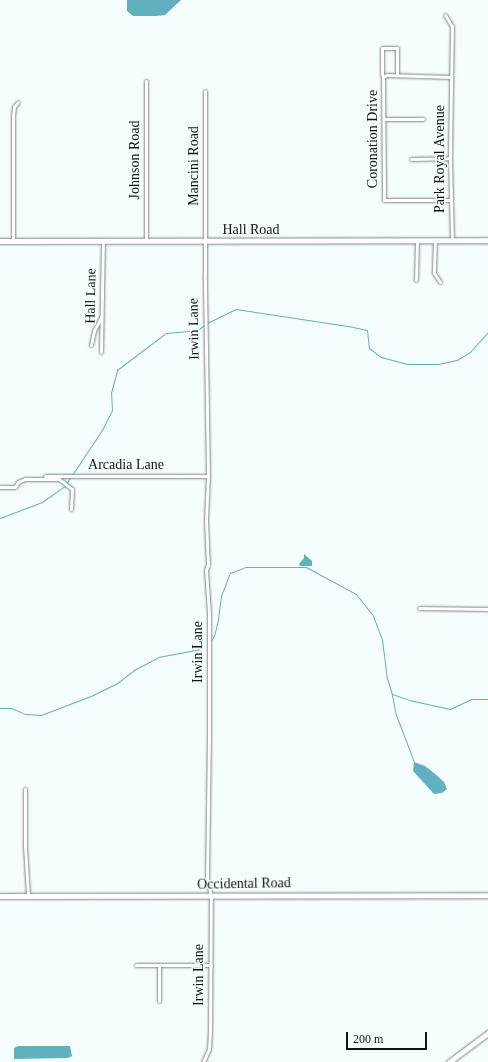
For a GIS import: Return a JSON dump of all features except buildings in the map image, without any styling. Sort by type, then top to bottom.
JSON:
[{"type":"main road","points":[[449,1062],[488,1033]]},
{"type":"street","name":"Park Royal Avenue","points":[[445,15],[452,26],[450,158],[452,240]]},
{"type":"street","name":"Coronation Drive","points":[[397,76],[397,48],[382,48],[382,73],[384,77],[384,200],[450,200]]},
{"type":"street","points":[[384,77],[387,75],[451,77]]},
{"type":"street","name":"Johnson Road","points":[[146,81],[146,240]]},
{"type":"street","name":"Mancini Road","points":[[204,91],[205,241]]},
{"type":"street","points":[[13,241],[13,116],[14,107],[18,102]]},
{"type":"street","points":[[384,119],[423,119]]},
{"type":"street","points":[[411,159],[450,158]]},
{"type":"street","name":"Hall Lane","points":[[101,352],[103,240]]},
{"type":"street","points":[[416,280],[417,240]]},
{"type":"street","points":[[435,240],[434,273],[440,282]]},
{"type":"street","name":"Hall Road","points":[[0,241],[488,240]]},
{"type":"street","name":"Irwin Lane","points":[[203,1062],[209,1049],[211,965],[211,896],[208,889],[209,742],[208,613],[206,570],[208,565],[206,521],[208,476],[206,467],[205,241]]},
{"type":"street","points":[[91,345],[94,331],[102,315]]},
{"type":"street","name":"Arcadia Lane","points":[[45,476],[208,476]]},
{"type":"street","points":[[0,487],[15,487],[18,482],[25,479],[59,479],[72,489],[71,509]]},
{"type":"street","points":[[418,608],[488,609]]},
{"type":"street","points":[[25,789],[25,846],[28,895]]},
{"type":"street","name":"Occidental Road","points":[[0,896],[211,896],[273,894],[488,895]]},
{"type":"street","points":[[136,965],[211,965]]},
{"type":"street","points":[[159,965],[159,1001]]},
{"type":"water","points":[[127,0],[181,0],[165,15],[133,16],[127,11]]},
{"type":"water","points":[[304,554],[312,561],[312,566],[300,566],[299,564],[304,558]]},
{"type":"water","points":[[414,762],[425,766],[434,773],[444,782],[447,789],[442,793],[434,794],[413,771]]},
{"type":"water","points":[[18,1046],[70,1046],[72,1056],[68,1058],[14,1059],[14,1048]]},
{"type":"waterway","points":[[207,323],[236,309],[353,327],[367,330],[369,348],[381,357],[407,364],[438,364],[457,360],[470,352],[488,332]]},
{"type":"waterway","points":[[72,475],[102,430],[112,410],[111,393],[117,370],[166,333],[198,330],[204,325]]},
{"type":"waterway","points":[[67,483],[70,477]]},
{"type":"waterway","points":[[0,518],[42,502],[65,486]]},
{"type":"waterway","points":[[211,640],[214,636],[218,620],[221,596],[230,573],[246,567],[306,567],[356,594],[373,616],[382,639],[387,678],[392,694],[409,700],[450,709],[471,699],[488,699]]},
{"type":"waterway","points":[[0,708],[11,708],[25,714],[41,715],[93,695],[116,684],[134,670],[158,657],[201,649]]},
{"type":"waterway","points":[[392,695],[396,715],[414,762]]}]
